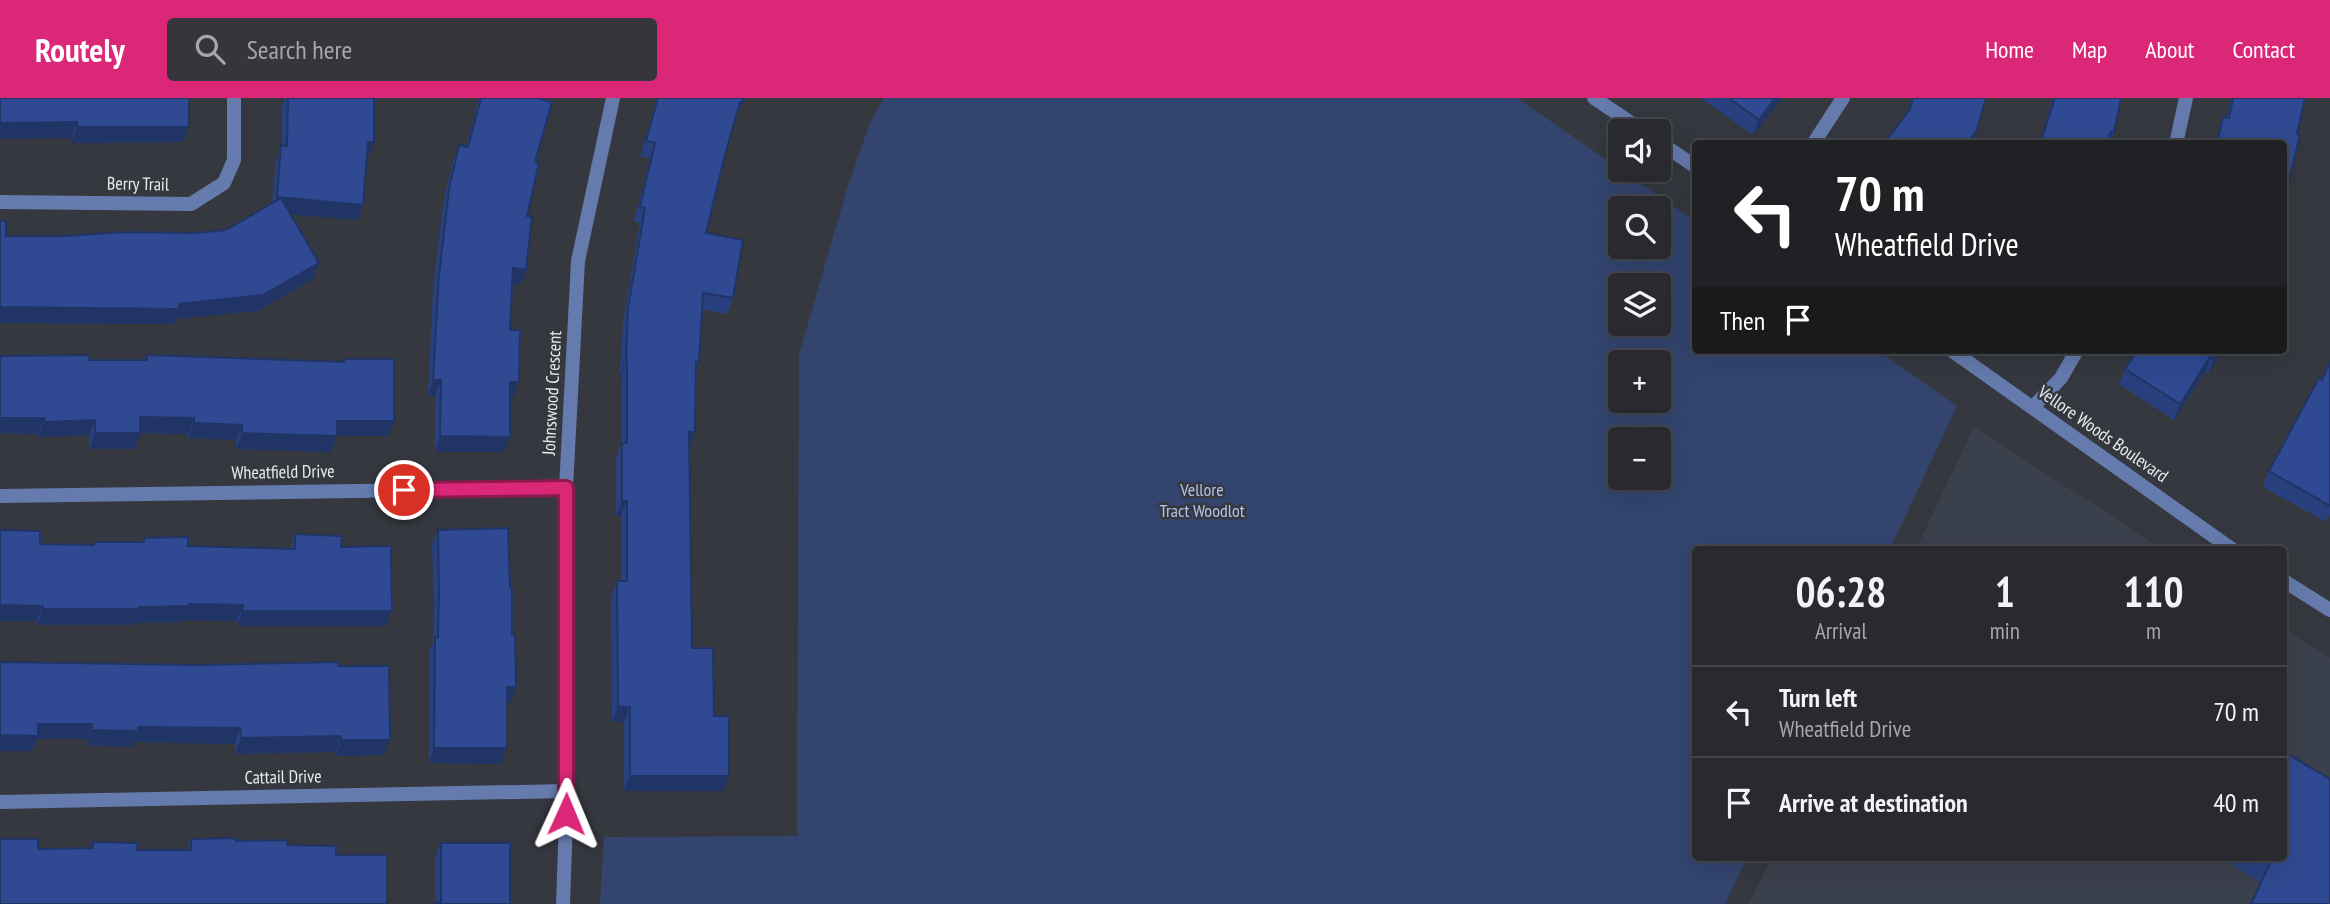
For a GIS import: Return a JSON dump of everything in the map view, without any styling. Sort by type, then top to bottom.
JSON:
[{"type":"street","name":"Berry Trail","points":[[0,202],[191,204],[224,183],[234,160],[234,98]]},
{"type":"street","name":"Johnswood Crescent","points":[[563,904],[567,791],[566,488],[578,261],[613,98]]},
{"type":"street","points":[[1594,98],[1625,119]]},
{"type":"street","points":[[1816,140],[1843,98]]},
{"type":"street","points":[[2177,140],[2186,98]]},
{"type":"street","points":[[1671,150],[1692,164]]},
{"type":"street","name":"Vellore Woods Boulevard","points":[[1957,354],[2227,546]]},
{"type":"street","points":[[2033,407],[2061,378],[2075,354]]},
{"type":"street","name":"Wheatfield Drive","points":[[0,496],[566,488]]},
{"type":"street","points":[[2287,583],[2330,610]]},
{"type":"street","name":"Cattail Drive","points":[[0,802],[567,791]]},
{"type":"shaded area","points":[[1974,427],[2158,546],[1917,546]]},
{"type":"shaded area","points":[[2287,630],[2330,658],[2330,904],[1749,904],[1770,861],[2287,861]]},
{"type":"green space","name":"Vellore Tract Woodlot","points":[[884,98],[1517,98],[1608,161],[1608,182],[1638,182],[1658,196],[1608,196],[1608,259],[1671,259],[1671,205],[1692,219],[1692,354],[1883,354],[1957,406],[1891,546],[1692,546],[1692,861],[1746,861],[1725,904],[600,904],[604,837],[797,836],[799,355],[846,192],[870,122]]},
{"type":"building","points":[[0,98],[189,98],[189,127],[77,127],[77,122],[0,123]]},
{"type":"building","points":[[288,98],[374,98],[374,142],[368,142],[363,205],[277,197],[281,145],[287,146]]},
{"type":"building","points":[[481,98],[542,98],[552,102],[535,162],[539,163],[527,216],[532,217],[526,270],[513,268],[510,330],[520,330],[519,382],[510,382],[510,437],[440,436],[441,380],[433,380],[439,275],[449,189],[459,145],[468,147]]},
{"type":"building","points":[[658,98],[744,98],[742,103],[740,102],[725,155],[706,233],[743,240],[733,298],[703,293],[699,362],[696,362],[695,432],[689,432],[692,648],[713,648],[714,716],[729,716],[729,776],[630,776],[630,707],[618,707],[617,581],[627,581],[627,501],[622,501],[622,443],[627,443],[628,308],[645,208],[640,206],[655,143],[646,141]]},
{"type":"building","points":[[1729,98],[1775,98],[1759,120]]},
{"type":"building","points":[[1913,98],[1986,98],[1976,132],[1970,140],[1887,140],[1910,109]]},
{"type":"building","points":[[2055,98],[2121,98],[2114,132],[2111,132],[2108,140],[2041,140]]},
{"type":"building","points":[[2233,98],[2305,98],[2297,134],[2300,135],[2288,184],[2287,140],[2218,140],[2223,117],[2229,118]]},
{"type":"building","points":[[281,198],[319,263],[263,295],[179,304],[179,309],[0,307],[0,221],[6,221],[6,236],[194,233],[226,230]]},
{"type":"building","points":[[2134,354],[2217,354],[2214,359],[2210,357],[2180,404],[2125,369]]},
{"type":"building","points":[[89,355],[89,360],[147,360],[147,355],[344,362],[344,359],[394,359],[394,421],[337,421],[337,436],[242,433],[242,425],[194,423],[194,418],[140,417],[140,433],[95,433],[95,420],[44,422],[44,418],[0,418],[0,356]]},
{"type":"building","points":[[2330,360],[2330,506],[2269,471],[2319,378],[2322,380]]},
{"type":"building","points":[[508,528],[516,687],[507,687],[507,748],[434,748],[435,637],[438,637],[439,591],[438,530]]},
{"type":"building","points":[[0,530],[40,531],[40,544],[94,545],[94,542],[144,542],[144,538],[188,537],[188,546],[295,549],[295,534],[342,536],[341,547],[391,546],[392,611],[242,611],[243,605],[189,604],[139,609],[43,609],[43,606],[0,605]]},
{"type":"building","points":[[0,662],[198,665],[338,662],[338,666],[389,666],[390,740],[341,740],[341,736],[241,738],[240,728],[138,727],[138,731],[92,730],[92,724],[38,724],[38,736],[0,735]]},
{"type":"building","points":[[2287,754],[2330,779],[2330,904],[2251,904],[2271,861],[2287,861]]},
{"type":"building","points":[[236,838],[236,841],[287,840],[287,845],[336,846],[336,855],[387,855],[387,904],[0,904],[0,839],[38,839],[38,849],[93,848],[93,842],[138,843],[137,850],[191,850],[191,839]]},
{"type":"building","points":[[441,843],[510,843],[510,903],[513,904],[435,904],[441,902]]},
{"type":"route","points":[[404,490],[566,488],[566,814]]}]
